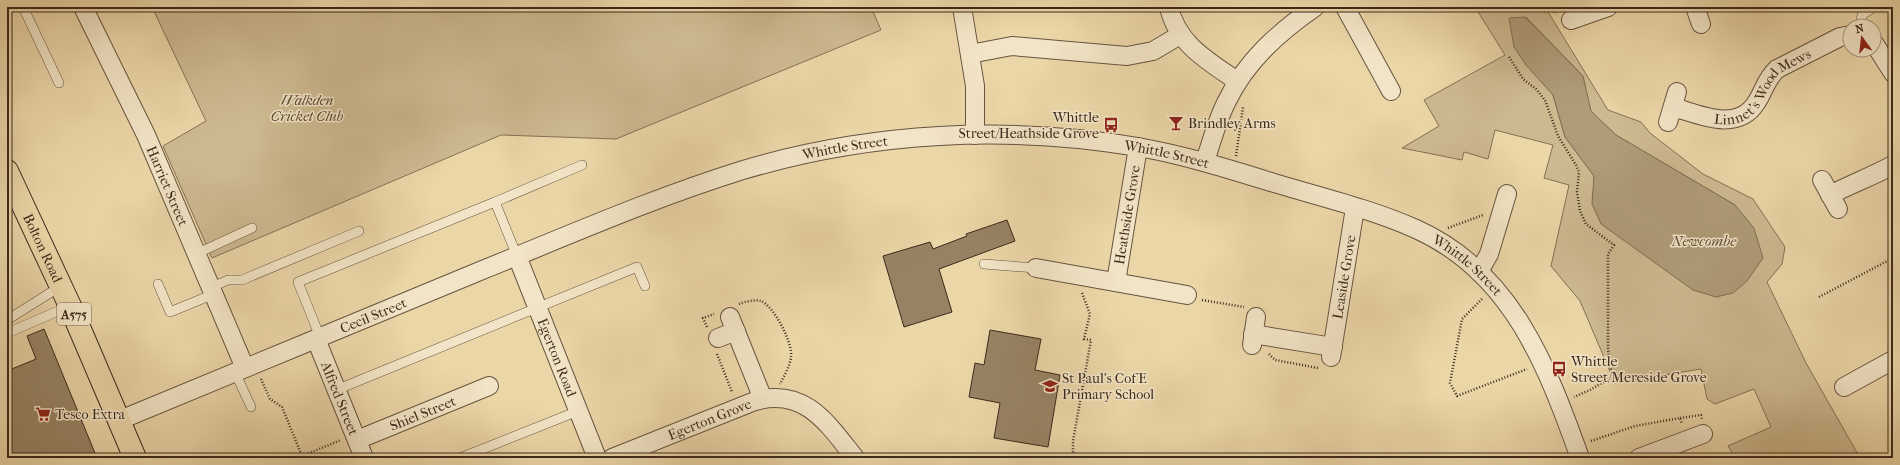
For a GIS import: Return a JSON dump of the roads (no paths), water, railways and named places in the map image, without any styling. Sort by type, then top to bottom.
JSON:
[{"type":"main road","name":"Bolton Road","points":[[7,171],[70,306],[135,458]]},
{"type":"street","name":"Harriet Street","points":[[84,7],[146,135],[198,253],[245,368]]},
{"type":"street","points":[[962,7],[976,103],[975,135]]},
{"type":"street","points":[[1169,7],[1173,22],[1180,36],[1199,55],[1238,81]]},
{"type":"street","points":[[1205,161],[1220,117],[1238,81],[1271,41],[1287,27],[1315,7]]},
{"type":"street","points":[[1345,7],[1391,91]]},
{"type":"street","points":[[1571,20],[1608,7]]},
{"type":"street","points":[[1695,7],[1701,24]]},
{"type":"street","points":[[970,54],[1012,46],[1127,56],[1153,51],[1180,36]]},
{"type":"street","name":"Linnet's Wood Mews","points":[[1673,107],[1724,120],[1742,116],[1751,110],[1769,76],[1777,69],[1842,37]]},
{"type":"street","points":[[1882,56],[1893,73]]},
{"type":"street","name":"Whittle Street","points":[[627,211],[707,182],[781,160],[888,141],[975,135],[1050,137],[1138,147],[1205,161],[1415,228],[1455,252],[1495,287],[1509,304],[1543,363],[1578,452]]},
{"type":"street","name":"Heathside Grove","points":[[1116,282],[1138,147]]},
{"type":"street","points":[[1830,195],[1851,184],[1875,175],[1893,165]]},
{"type":"street","points":[[1479,272],[1489,254],[1506,198]]},
{"type":"street","name":"Leaside Grove","points":[[1253,332],[1332,352],[1355,208]]},
{"type":"street","name":"Cecil Street","points":[[120,420],[627,211]]},
{"type":"street","name":"Egerton Road","points":[[517,256],[597,458]]},
{"type":"street","name":"Heathside Grove","points":[[1036,268],[1186,294]]},
{"type":"street","name":"Egerton Grove","points":[[718,338],[733,324],[763,399]]},
{"type":"street","name":"Alfred Street","points":[[318,338],[336,390],[364,458]]},
{"type":"street","points":[[1844,387],[1893,360]]},
{"type":"street","name":"Shiel Street","points":[[356,437],[489,386]]},
{"type":"street","name":"Egerton Grove","points":[[612,458],[763,399],[784,398],[814,410],[823,431],[855,458]]},
{"type":"street","points":[[1639,458],[1691,433]]},
{"type":"lane","points":[[23,7],[59,83]]},
{"type":"lane","points":[[1861,18],[1862,15],[1874,7]]},
{"type":"lane","points":[[318,338],[298,282],[582,165]]},
{"type":"lane","points":[[495,202],[517,256]]},
{"type":"lane","points":[[198,253],[252,228]]},
{"type":"lane","points":[[158,284],[170,312],[213,290],[228,280],[242,280],[359,231]]},
{"type":"lane","points":[[984,264],[1036,268]]},
{"type":"lane","points":[[336,390],[538,309],[637,267],[645,286]]},
{"type":"lane","points":[[7,320],[61,286]]},
{"type":"lane","points":[[7,333],[70,306]]},
{"type":"lane","points":[[245,368],[251,407]]},
{"type":"lane","points":[[460,458],[578,411]]},
{"type":"water","name":"Newcombe","points":[[1525,17],[1583,76],[1591,111],[1616,135],[1735,205],[1754,228],[1763,258],[1747,281],[1733,293],[1716,297],[1693,290],[1601,224],[1592,204],[1594,176],[1565,137],[1553,95],[1526,65],[1514,47],[1509,18]]},
{"type":"place","name":"Brindley Arms","points":[[1176,123]]},
{"type":"place","name":"Whittle Street/Heathside Grove","points":[[1111,125]]},
{"type":"place","name":"Whittle Street/Mereside Grove","points":[[1559,369]]},
{"type":"place","name":"St Paul's CofE Primary School","points":[[1050,386]]},
{"type":"place","name":"Tesco Extra","points":[[43,414]]},
{"type":"park label","name":"Walkden Cricket Club","points":[[307,108]]}]
